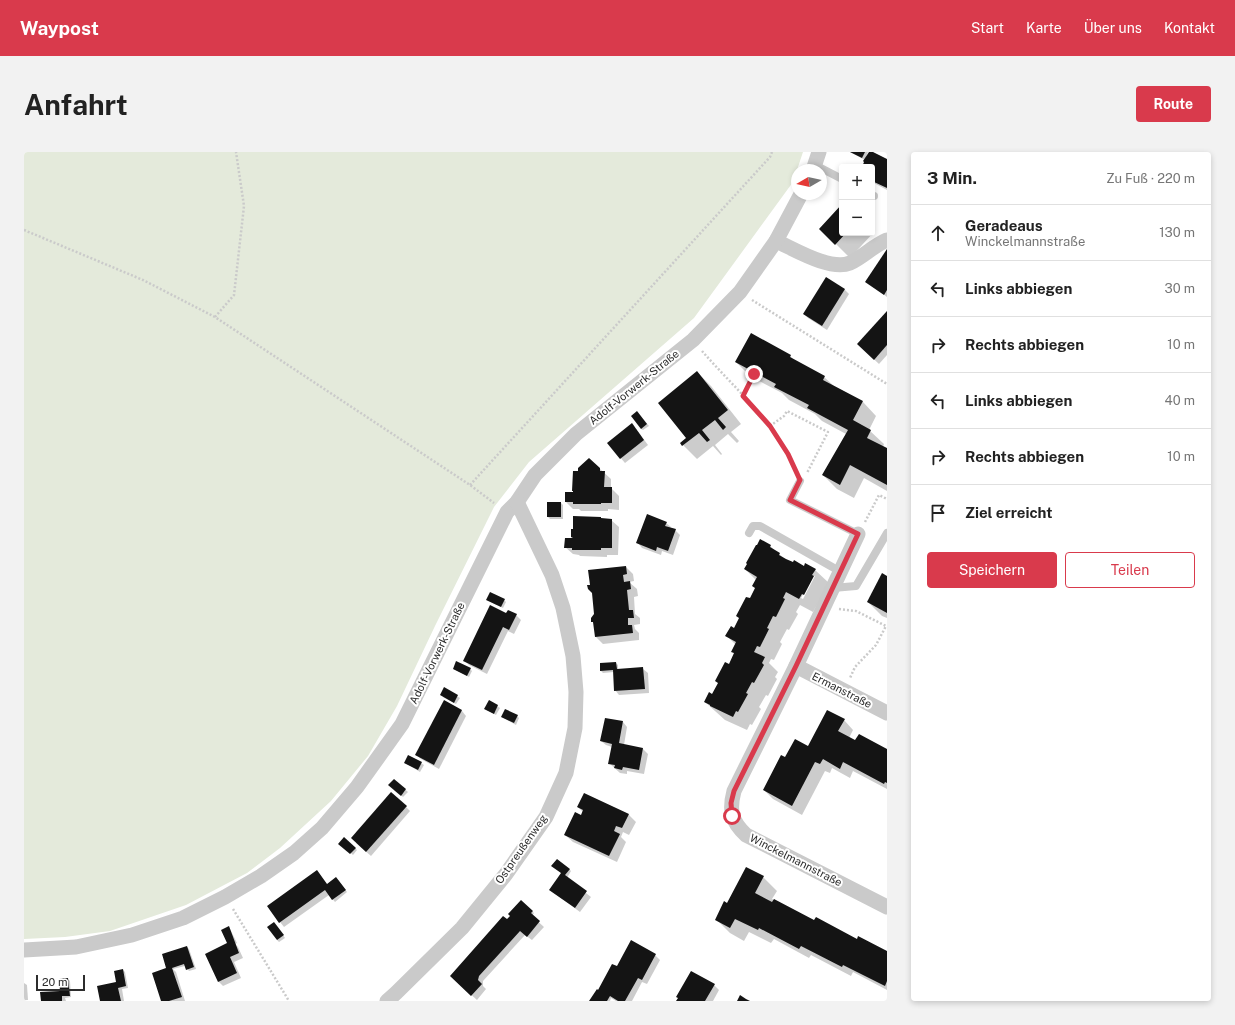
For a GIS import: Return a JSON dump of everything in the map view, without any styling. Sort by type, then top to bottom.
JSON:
[{"type":"street","name":"Adolf-Vorwerk-Straße","points":[[24,950],[76,946],[132,935],[183,918],[225,897],[260,876],[294,853],[322,828],[357,788],[402,724],[512,507],[535,476],[576,434],[693,340],[740,292],[776,242],[798,200]]},
{"type":"street","points":[[776,242],[826,263],[838,265],[849,263],[878,244],[887,240]]},
{"type":"street","name":"Ostpreußenweg","points":[[386,1001],[462,928],[506,874],[546,817],[566,773],[576,728],[576,692],[573,656],[562,608],[552,575],[512,507]]},
{"type":"street","name":"Winckelmannstraße","points":[[858,534],[834,588],[734,791],[731,803],[732,816],[737,827],[746,835],[887,907]]},
{"type":"street","name":"Ermanstraße","points":[[796,666],[887,713]]},
{"type":"lane","points":[[816,162],[839,178]]},
{"type":"lane","points":[[800,480],[790,500],[858,534]]},
{"type":"lane","points":[[749,533],[753,526],[760,526],[841,572]]},
{"type":"lane","points":[[834,588],[856,586],[887,533]]},
{"type":"path","points":[[215,317],[234,295],[244,206],[236,152]]},
{"type":"path","points":[[470,485],[770,157],[772,152]]},
{"type":"path","points":[[24,230],[143,280],[215,317],[470,485],[512,507]]},
{"type":"path","points":[[740,292],[887,384]]},
{"type":"path","points":[[708,358],[770,426],[788,454],[800,480],[806,474],[828,432],[787,411],[784,416],[770,426]]},
{"type":"path","points":[[743,396],[754,374]]},
{"type":"path","points":[[858,534],[879,495],[887,499]]},
{"type":"path","points":[[824,608],[856,611],[886,626],[876,645],[855,667],[845,692]]},
{"type":"path","points":[[225,897],[289,1001]]},
{"type":"green space","points":[[24,152],[803,152],[799,164],[791,164],[791,185],[694,318],[529,462],[494,507],[397,706],[368,756],[331,801],[280,848],[247,873],[186,905],[110,931],[65,937],[24,939]]},
{"type":"building","points":[[850,152],[865,152],[862,158]]},
{"type":"building","points":[[869,152],[873,152],[887,159],[887,188],[875,182],[875,164],[863,164],[863,161]]},
{"type":"building","points":[[839,207],[839,236],[843,236],[835,245],[819,229]]},
{"type":"building","points":[[887,249],[887,290],[884,295],[865,282]]},
{"type":"building","points":[[826,277],[845,289],[822,326],[803,314]]},
{"type":"building","points":[[887,311],[887,345],[874,360],[857,344]]},
{"type":"building","points":[[751,333],[825,376],[823,380],[863,401],[853,420],[871,430],[867,438],[887,448],[887,485],[850,465],[840,485],[822,475],[848,430],[807,408],[809,405],[774,387],[776,384],[735,362]]},
{"type":"building","points":[[697,371],[728,410],[718,418],[726,427],[723,430],[715,420],[702,430],[710,440],[707,442],[699,433],[682,446],[680,443],[686,438],[658,403]]},
{"type":"building","points":[[637,411],[647,424],[641,429],[631,416]]},
{"type":"building","points":[[632,423],[644,440],[620,459],[607,443]]},
{"type":"building","points":[[589,458],[600,468],[600,471],[605,471],[604,487],[612,487],[612,503],[573,504],[573,502],[565,502],[565,492],[573,492],[573,471],[578,471],[578,468]]},
{"type":"building","points":[[547,502],[561,502],[561,517],[547,517]]},
{"type":"building","points":[[647,514],[667,522],[665,526],[676,529],[668,551],[657,547],[656,551],[636,543]]},
{"type":"building","points":[[573,516],[612,519],[612,548],[601,548],[601,550],[572,550],[572,548],[564,548],[565,538],[573,538],[571,537],[571,529],[573,529]]},
{"type":"building","points":[[760,539],[771,545],[770,547],[786,559],[793,562],[794,560],[804,566],[805,563],[816,569],[804,595],[802,594],[799,599],[786,592],[783,598],[785,599],[776,617],[773,616],[767,628],[769,629],[760,647],[757,646],[754,652],[765,657],[762,663],[764,665],[754,683],[752,682],[746,693],[748,694],[738,712],[736,711],[733,717],[704,702],[709,692],[712,694],[718,683],[715,681],[725,662],[729,664],[734,653],[731,652],[736,642],[725,636],[731,626],[734,628],[739,618],[736,616],[746,597],[750,598],[755,588],[752,586],[757,577],[744,569]]},
{"type":"building","points":[[626,566],[627,574],[623,575],[624,582],[630,581],[631,589],[627,590],[629,610],[633,610],[634,618],[628,618],[628,625],[632,625],[633,633],[595,637],[593,622],[591,622],[591,618],[594,614],[592,593],[588,589],[587,585],[590,585],[588,570]]},
{"type":"building","points":[[882,573],[887,576],[887,613],[867,602]]},
{"type":"building","points":[[490,592],[505,599],[501,607],[486,600]]},
{"type":"building","points":[[490,605],[506,613],[508,610],[517,614],[509,630],[503,627],[482,670],[463,661]]},
{"type":"building","points":[[456,661],[471,668],[467,676],[453,669]]},
{"type":"building","points":[[616,662],[617,669],[643,667],[645,689],[614,691],[613,670],[600,671],[600,663]]},
{"type":"building","points":[[444,687],[458,695],[454,703],[440,695]]},
{"type":"building","points":[[444,700],[462,710],[434,765],[415,755]]},
{"type":"building","points":[[489,700],[498,705],[494,714],[484,709]]},
{"type":"building","points":[[505,709],[518,715],[514,723],[501,717]]},
{"type":"building","points":[[827,710],[845,719],[838,731],[855,740],[859,734],[887,749],[887,783],[885,782],[884,784],[843,762],[840,769],[823,759],[820,764],[815,762],[792,806],[763,790],[781,755],[785,757],[795,739],[808,746]]},
{"type":"building","points":[[605,718],[623,721],[619,743],[643,748],[639,770],[623,767],[622,770],[614,768],[615,765],[608,764],[612,744],[600,741]]},
{"type":"building","points":[[408,755],[422,762],[418,770],[404,763]]},
{"type":"building","points":[[394,779],[406,789],[401,796],[388,785]]},
{"type":"building","points":[[391,792],[407,806],[366,852],[351,838]]},
{"type":"building","points":[[584,793],[629,814],[622,828],[616,826],[614,831],[620,834],[609,856],[564,835],[575,812],[581,815],[583,810],[577,807]]},
{"type":"building","points":[[344,837],[356,848],[350,854],[338,844]]},
{"type":"building","points":[[557,859],[570,869],[565,875],[587,891],[575,908],[549,890],[561,873],[551,866]]},
{"type":"building","points":[[746,867],[764,876],[755,893],[772,902],[774,899],[814,920],[816,917],[857,939],[858,936],[887,951],[887,981],[885,986],[843,965],[842,967],[801,946],[799,949],[759,928],[758,930],[735,919],[730,928],[715,920],[724,901],[727,903]]},
{"type":"building","points":[[317,870],[327,884],[336,877],[346,890],[332,900],[325,890],[279,923],[267,906]]},
{"type":"building","points":[[521,900],[533,911],[531,913],[540,921],[527,937],[520,931],[479,976],[478,980],[482,984],[471,996],[450,976],[503,916],[507,919],[510,916],[508,914]]},
{"type":"building","points":[[274,922],[284,935],[277,940],[267,927]]},
{"type":"building","points":[[229,926],[239,953],[230,957],[237,973],[218,982],[205,954],[227,943],[221,930]]},
{"type":"building","points":[[631,940],[656,954],[642,980],[638,978],[625,1001],[618,1001],[610,996],[607,1001],[589,1001],[597,989],[598,990],[612,964],[617,966]]},
{"type":"building","points":[[187,946],[194,967],[186,970],[184,964],[172,968],[182,997],[169,1001],[161,1001],[152,973],[166,968],[162,954]]},
{"type":"building","points":[[123,969],[126,986],[118,988],[121,1001],[100,1001],[97,986],[116,982],[114,971]]},
{"type":"building","points":[[691,971],[715,984],[705,1001],[676,1001],[678,998],[676,997]]},
{"type":"building","points":[[68,978],[70,996],[62,996],[62,1001],[41,1001],[40,992],[60,991],[59,979]]},
{"type":"building","points":[[740,995],[746,999],[750,1001],[737,1001]]},
{"type":"route","points":[[732,816],[731,803],[734,791],[796,666],[858,534],[790,500],[800,480],[788,454],[770,426],[743,396],[754,374]]}]
